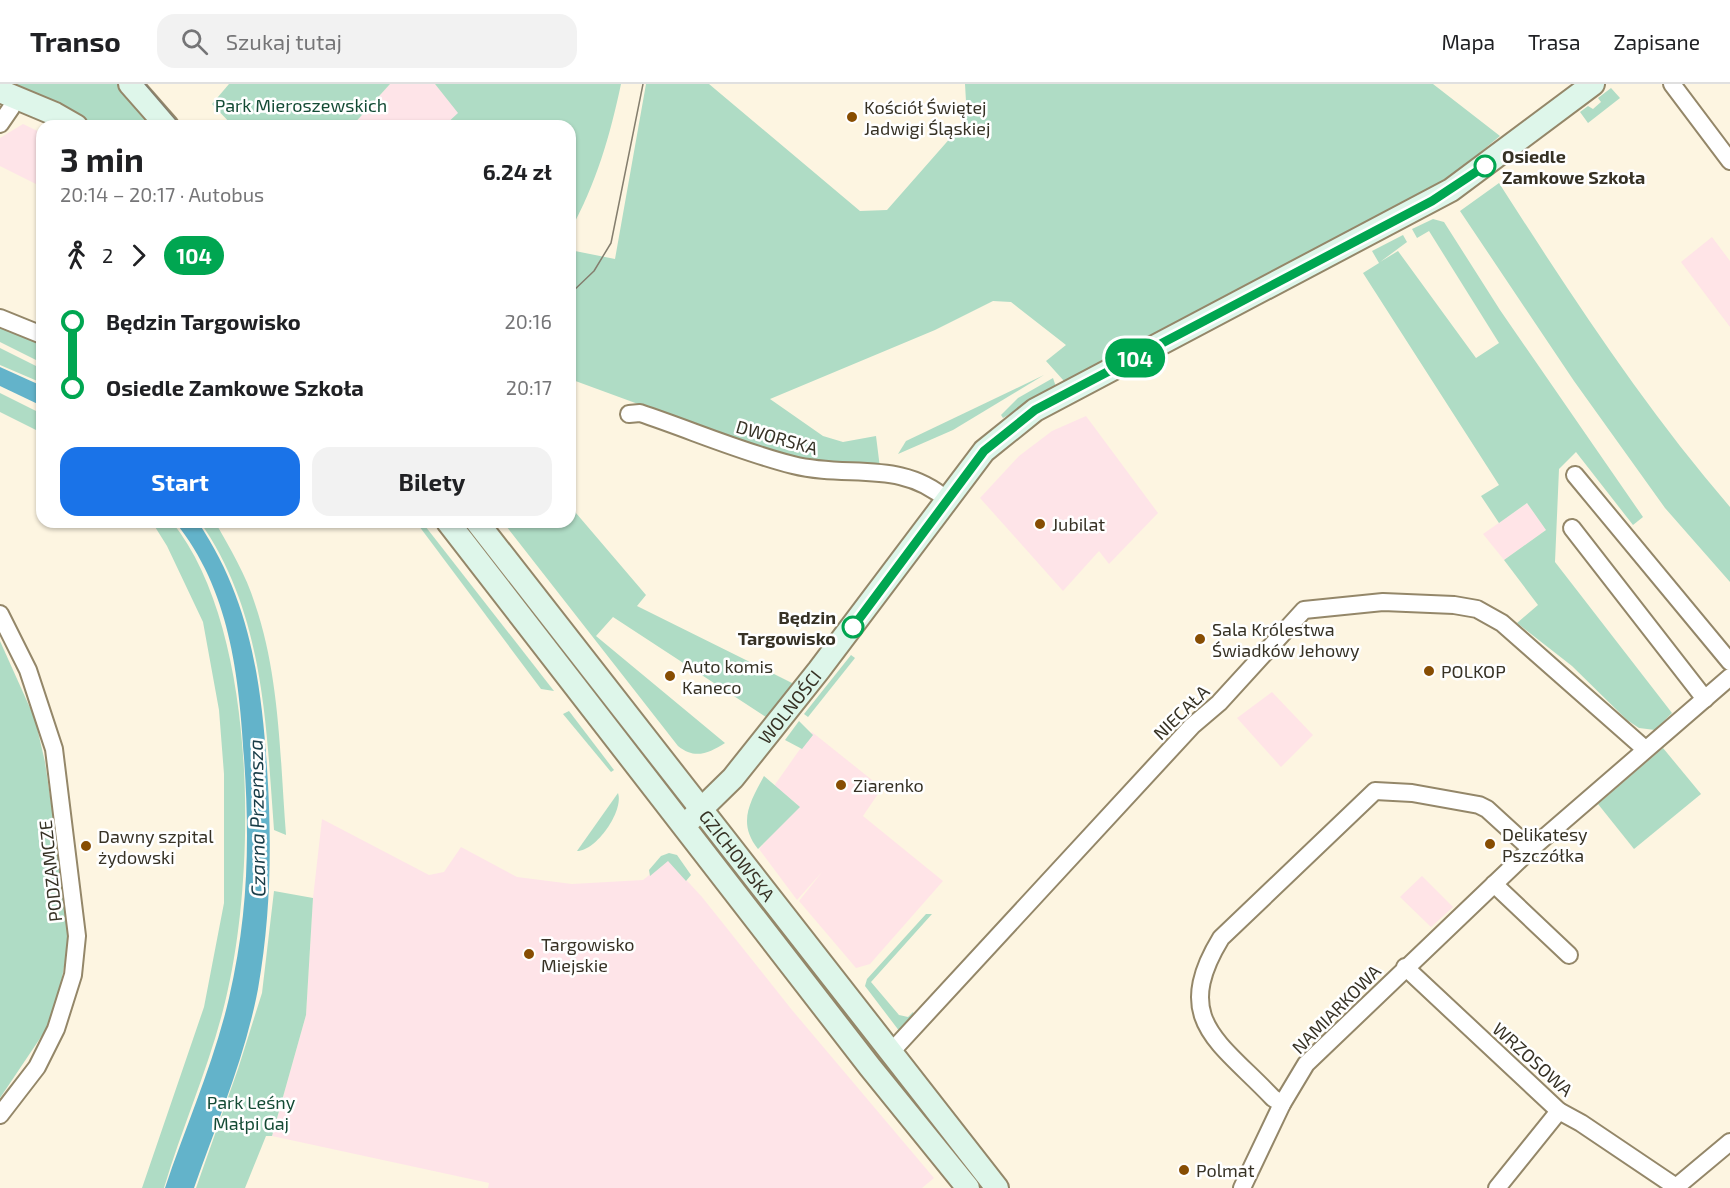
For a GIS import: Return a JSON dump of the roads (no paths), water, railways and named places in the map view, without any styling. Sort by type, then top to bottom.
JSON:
[{"type":"street","points":[[130,84],[162,120]]},
{"type":"street","name":"WOLNOŚCI","points":[[693,818],[733,778],[842,641],[984,451],[1035,410],[1451,190],[1593,84]]},
{"type":"street","points":[[1672,84],[1730,161]]},
{"type":"street","points":[[0,124],[11,108],[8,94]]},
{"type":"street","points":[[8,94],[63,120]]},
{"type":"street","points":[[0,318],[36,333]]},
{"type":"street","name":"DWORSKA","points":[[629,414],[640,413],[794,465],[906,476],[934,489],[948,500]]},
{"type":"street","points":[[1575,475],[1730,662]]},
{"type":"street","name":"GZICHOWSKA","points":[[453,528],[693,818],[891,1052],[997,1188]]},
{"type":"street","name":"GZICHOWSKA","points":[[481,528],[693,818],[870,1067],[968,1188]]},
{"type":"street","points":[[1572,528],[1705,699]]},
{"type":"street","name":"NIECAŁA","points":[[891,1052],[1192,726],[1219,703],[1304,610],[1383,602],[1454,605],[1477,609],[1502,623],[1645,749]]},
{"type":"street","name":"PODZAMCZE","points":[[0,614],[28,670],[54,749],[77,936],[73,975],[51,1040],[37,1067],[0,1115]]},
{"type":"street","name":"NAMIARKOWA","points":[[1242,1188],[1282,1104],[1306,1064],[1531,849],[1730,677]]},
{"type":"street","points":[[1282,1104],[1273,1098],[1204,1022],[1199,1005],[1199,987],[1205,963],[1221,938],[1375,791],[1412,793],[1479,805],[1487,809],[1531,849]]},
{"type":"street","points":[[1494,884],[1569,955]]},
{"type":"street","name":"WRZOSOWA","points":[[1405,967],[1559,1111],[1581,1123],[1675,1188]]},
{"type":"street","points":[[1497,1188],[1559,1111]]},
{"type":"street","points":[[1675,1188],[1730,1142]]},
{"type":"water","points":[[0,367],[36,383],[36,403],[0,386]]},
{"type":"water","name":"Czarna Przemsza","points":[[179,528],[202,528],[215,551],[241,610],[256,671],[261,702],[270,823],[268,906],[258,989],[246,1040],[194,1188],[165,1188],[223,1022],[240,938],[246,879],[247,819],[239,696],[220,604],[194,548]]},
{"type":"tram line","points":[[145,84],[176,120]]},
{"type":"tram line","points":[[576,288],[594,271],[611,243],[643,84]]},
{"type":"place","name":"Kościół Świętej Jadwigi Śląskiej","points":[[852,117]]},
{"type":"place","name":"Osiedle Zamkowe Szkoła","points":[[1485,166]]},
{"type":"place","name":"Jubilat","points":[[1040,524]]},
{"type":"place","name":"Będzin Targowisko","points":[[853,627]]},
{"type":"place","name":"Sala Królestwa Świadków Jehowy","points":[[1200,639]]},
{"type":"place","name":"POLKOP","points":[[1429,671]]},
{"type":"place","name":"Auto komis Kaneco","points":[[670,676]]},
{"type":"place","name":"Ziarenko","points":[[841,785]]},
{"type":"place","name":"Delikatesy Pszczółka","points":[[1490,844]]},
{"type":"place","name":"Dawny szpital żydowski","points":[[86,846]]},
{"type":"place","name":"Targowisko Miejskie","points":[[529,954]]},
{"type":"place","name":"Polmat","points":[[1184,1170]]},
{"type":"park label","name":"Park Mieroszewskich","points":[[301,105]]},
{"type":"park label","name":"Park Leśny Małpi Gaj","points":[[251,1112]]}]
